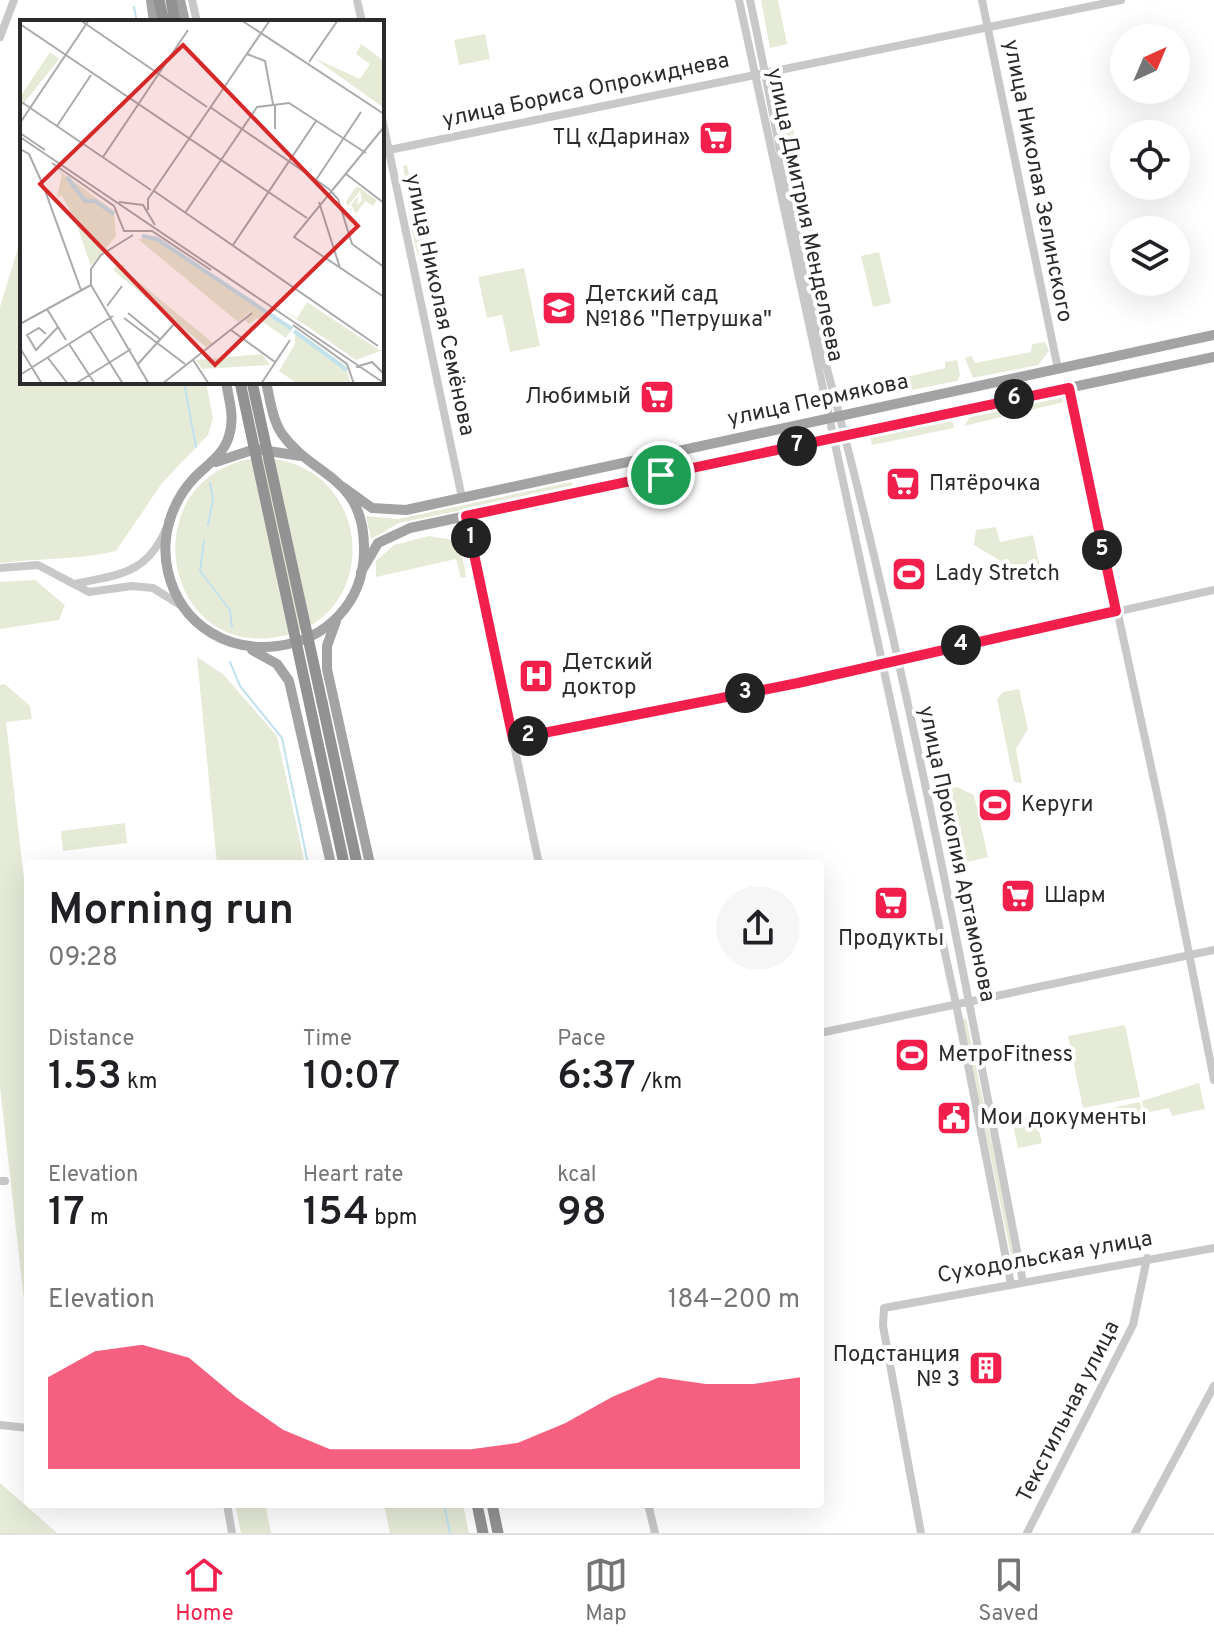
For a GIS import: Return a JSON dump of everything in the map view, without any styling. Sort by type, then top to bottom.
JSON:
[{"type":"highway","points":[[159,0],[164,20]]},
{"type":"highway","points":[[171,0],[175,20]]},
{"type":"highway","points":[[240,384],[350,860]]},
{"type":"highway","points":[[252,384],[350,860]]},
{"type":"highway","points":[[478,1508],[483,1533]]},
{"type":"highway","points":[[493,1508],[498,1533]]},
{"type":"main road","points":[[151,0],[154,20]]},
{"type":"main road","points":[[180,0],[185,20]]},
{"type":"main road","name":"улица Пермякова","points":[[343,487],[364,504],[387,511],[462,498],[1214,335]]},
{"type":"main road","name":"улица Пермякова","points":[[361,572],[373,549],[392,534],[1214,357]]},
{"type":"main road","points":[[226,384],[232,416],[229,436],[220,454],[186,488],[171,517],[165,552],[169,575],[192,616],[210,631],[271,659],[289,681],[330,860]]},
{"type":"main road","points":[[266,384],[277,426],[287,439],[343,487],[362,527],[361,572],[329,638],[327,663],[369,860]]},
{"type":"main road","points":[[200,473],[228,456],[255,449],[283,451],[317,464]]},
{"type":"main road","points":[[231,642],[266,648],[296,643],[322,630],[346,606]]},
{"type":"street","points":[[0,37],[14,0]]},
{"type":"street","points":[[192,0],[197,20]]},
{"type":"street","points":[[357,0],[362,20]]},
{"type":"street","name":"улица Дмитрия Менделеева","points":[[739,0],[841,436]]},
{"type":"street","name":"улица Дмитрия Менделеева","points":[[750,0],[836,418]]},
{"type":"street","name":"улица Николая Зелинского","points":[[982,0],[1058,369]]},
{"type":"street","name":"улица Бориса Опрокиднева","points":[[389,150],[1121,0]]},
{"type":"street","name":"улица Николая Семёнова","points":[[384,127],[462,498]]},
{"type":"street","points":[[1069,388],[1191,954],[1214,1080]]},
{"type":"street","name":"улица Прокопия Артамонова","points":[[841,436],[896,659],[969,1001],[1023,1282]]},
{"type":"street","name":"улица Прокопия Артамонова","points":[[841,436],[881,662],[956,1004],[1011,1284]]},
{"type":"street","points":[[466,516],[538,860]]},
{"type":"street","points":[[75,584],[138,567],[157,548],[171,517]]},
{"type":"street","points":[[0,568],[38,565],[89,592],[132,586],[153,588],[192,616]]},
{"type":"street","points":[[513,739],[798,683],[1214,590]]},
{"type":"street","points":[[824,1032],[1214,950]]},
{"type":"street","name":"Суходольская улица","points":[[921,1533],[883,1326],[884,1308],[1214,1248]]},
{"type":"street","name":"Текстильная улица","points":[[1027,1533],[1133,1325],[1147,1258]]},
{"type":"street","points":[[1135,1533],[1214,1386]]},
{"type":"street","points":[[0,1425],[24,1428]]},
{"type":"street","points":[[228,1508],[232,1533]]},
{"type":"street","points":[[649,1508],[655,1533]]},
{"type":"green space","points":[[761,0],[778,0],[787,44],[770,48]]},
{"type":"green space","points":[[485,34],[490,59],[459,65],[454,40]]},
{"type":"green space","points":[[787,93],[803,185],[792,183],[778,94]]},
{"type":"green space","points":[[407,165],[431,272],[427,276],[417,253],[411,224],[403,166]]},
{"type":"green space","points":[[805,191],[834,328],[823,326],[828,316],[802,202],[795,196]]},
{"type":"green space","points":[[20,242],[20,384],[206,384],[213,418],[208,435],[162,483],[116,551],[0,563],[0,307]]},
{"type":"green space","points":[[879,252],[891,303],[873,307],[861,256]]},
{"type":"green space","points":[[524,268],[540,346],[510,352],[502,315],[487,318],[478,277]]},
{"type":"green space","points":[[1045,342],[1049,351],[1038,365],[973,378],[965,358],[972,356],[975,363],[1031,352],[1032,344]]},
{"type":"green space","points":[[957,360],[960,375],[957,381],[862,400],[860,388],[945,368],[945,362]]},
{"type":"green space","points":[[1059,394],[1064,402],[964,426],[973,412]]},
{"type":"green space","points":[[942,418],[953,423],[954,428],[872,445],[870,434]]},
{"type":"green space","points":[[259,458],[298,466],[327,485],[345,512],[352,544],[349,576],[334,605],[308,627],[271,638],[232,634],[203,617],[184,590],[176,557],[178,524],[193,493],[219,470]]},
{"type":"green space","points":[[572,482],[572,487],[399,523],[371,539],[366,516],[398,519]]},
{"type":"green space","points":[[996,527],[1000,542],[1033,535],[1040,567],[1019,572],[974,545],[976,530]]},
{"type":"green space","points":[[429,536],[460,541],[466,577],[461,578],[456,559],[376,577],[376,561],[394,545]]},
{"type":"green space","points":[[35,580],[65,605],[59,620],[0,629],[0,582]]},
{"type":"green space","points":[[197,657],[223,674],[277,736],[304,860],[217,860]]},
{"type":"green space","points":[[5,684],[30,706],[32,719],[6,722],[24,879],[24,1300],[0,1087],[0,685]]},
{"type":"green space","points":[[1019,689],[1028,729],[1016,749],[1022,783],[1014,782],[997,699],[1003,692]]},
{"type":"green space","points":[[957,787],[974,795],[988,857],[959,864],[943,790]]},
{"type":"green space","points":[[125,823],[127,843],[63,851],[61,831]]},
{"type":"green space","points":[[966,1018],[1015,1254],[1011,1255],[962,1019]]},
{"type":"green space","points":[[1125,1025],[1140,1097],[1083,1108],[1068,1036]]},
{"type":"green space","points":[[1199,1083],[1205,1109],[1172,1116],[1169,1108],[1145,1113],[1142,1101]]},
{"type":"green space","points":[[1140,1102],[1143,1114],[1087,1126],[1084,1114]]},
{"type":"green space","points":[[1036,1116],[1042,1143],[1018,1148],[1012,1121]]},
{"type":"green space","points":[[0,1483],[24,1504],[24,1508],[28,1508],[57,1533],[0,1533]]},
{"type":"green space","points":[[236,1508],[266,1508],[271,1533],[241,1533]]},
{"type":"green space","points":[[385,1508],[464,1508],[469,1533],[390,1533]]},
{"type":"waterway","points":[[134,7],[137,20]]},
{"type":"waterway","points":[[184,384],[196,447]]},
{"type":"waterway","points":[[208,525],[213,499],[210,483]]},
{"type":"waterway","points":[[204,540],[200,571],[230,610],[232,627]]},
{"type":"waterway","points":[[230,662],[240,686],[282,738],[307,860]]},
{"type":"waterway","points":[[445,1508],[450,1533]]},
{"type":"place","name":"ТЦ «Дарина»","points":[[716,138]]},
{"type":"place","name":"Детский сад №186 \"Петрушка\"","points":[[559,308]]},
{"type":"place","name":"Любимый","points":[[657,397]]},
{"type":"place","name":"Пятёрочка","points":[[903,484]]},
{"type":"place","name":"Lady Stretch","points":[[909,574]]},
{"type":"place","name":"Детский доктор","points":[[536,676]]},
{"type":"place","name":"Керуги","points":[[995,805]]},
{"type":"place","name":"Шарм","points":[[1018,896]]},
{"type":"place","name":"Продукты","points":[[891,903]]},
{"type":"place","name":"МетроFitness","points":[[912,1055]]},
{"type":"place","name":"Мои документы","points":[[954,1118]]},
{"type":"place","name":"Подстанция № 3","points":[[986,1368]]},
{"type":"route","points":[[1069,388],[1116,611],[798,683],[513,739],[466,516],[661,475],[1069,388]]}]
